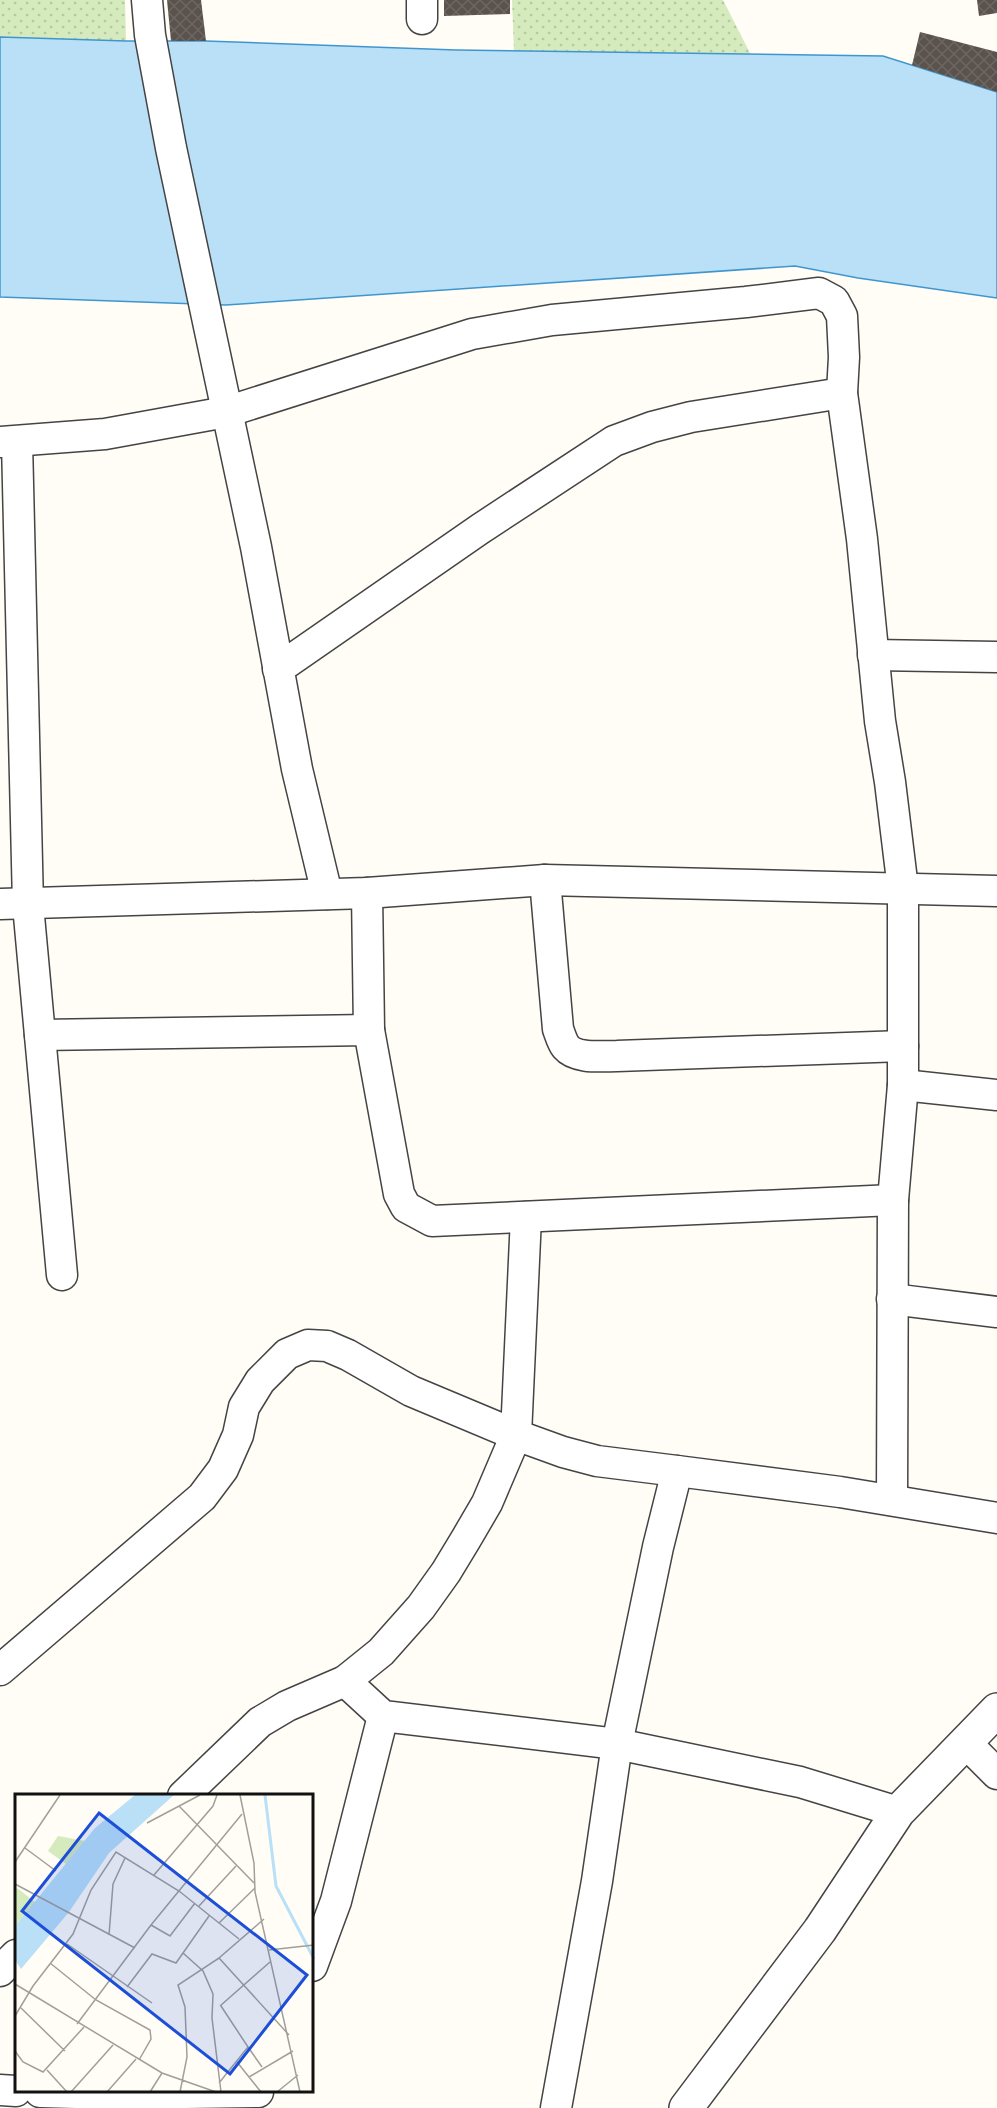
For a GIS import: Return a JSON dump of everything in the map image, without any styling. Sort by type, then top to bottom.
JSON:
[{"type":"street","points":[[147,0],[150,35],[161,95],[256,547],[297,769],[327,894]]},
{"type":"street","points":[[62,1275],[40,1035],[14,905],[9,442],[105,434],[226,412],[472,334],[552,320],[819,294],[834,301],[842,316],[844,357],[842,393],[862,539],[880,721],[903,889],[903,1085],[893,1200],[892,1500]]},
{"type":"street","points":[[278,669],[480,529],[614,441],[652,427],[692,417],[842,393]]},
{"type":"street","points":[[873,655],[997,657]]},
{"type":"street","points":[[14,905],[367,893],[545,880],[997,891]]},
{"type":"street","points":[[545,880],[558,1029],[565,1046],[572,1052],[589,1056],[616,1056],[903,1046]]},
{"type":"street","points":[[367,893],[369,1030],[396,1181],[399,1194],[406,1207],[432,1221],[893,1200]]},
{"type":"street","points":[[40,1035],[369,1030]]},
{"type":"street","points":[[903,1085],[997,1095]]},
{"type":"street","points":[[185,1794],[260,1722],[287,1706],[345,1680],[381,1652],[421,1607],[446,1572],[487,1503],[516,1435],[526,1217]]},
{"type":"street","points":[[892,1299],[997,1312]]},
{"type":"street","points":[[0,1670],[202,1497],[223,1469],[238,1435],[244,1407],[260,1382],[286,1354],[308,1345],[327,1346],[348,1355],[411,1391],[516,1435],[563,1452],[597,1461],[892,1500],[997,1518]]},
{"type":"street","points":[[556,2108],[597,1881],[617,1744],[658,1547],[677,1471]]},
{"type":"street","points":[[345,1680],[383,1716],[617,1744],[800,1782],[898,1812]]},
{"type":"street","points":[[686,2108],[820,1930],[898,1812],[997,1710]]},
{"type":"street","points":[[314,1961],[336,1901],[383,1716]]},
{"type":"street","points":[[966,1743],[997,1774]]},
{"type":"street","points":[[0,1971],[15,1956]]},
{"type":"street","points":[[0,2090],[15,2091]]},
{"type":"street","points":[[54,2093],[111,2101],[242,2093]]},
{"type":"street","points":[[253,2108],[258,2093]]},
{"type":"green space","points":[[0,0],[125,0],[126,41],[0,37]]},
{"type":"green space","points":[[512,0],[723,0],[751,55],[514,51]]},
{"type":"water","points":[[0,37],[206,41],[456,50],[883,56],[997,92],[997,298],[858,278],[795,266],[226,305],[0,297]]},
{"type":"building","points":[[167,0],[201,0],[206,41],[171,41]]},
{"type":"building","points":[[444,0],[510,0],[510,14],[444,16]]},
{"type":"building","points":[[977,0],[997,0],[997,13],[979,16]]},
{"type":"building","points":[[920,32],[997,52],[997,92],[912,65]]}]
